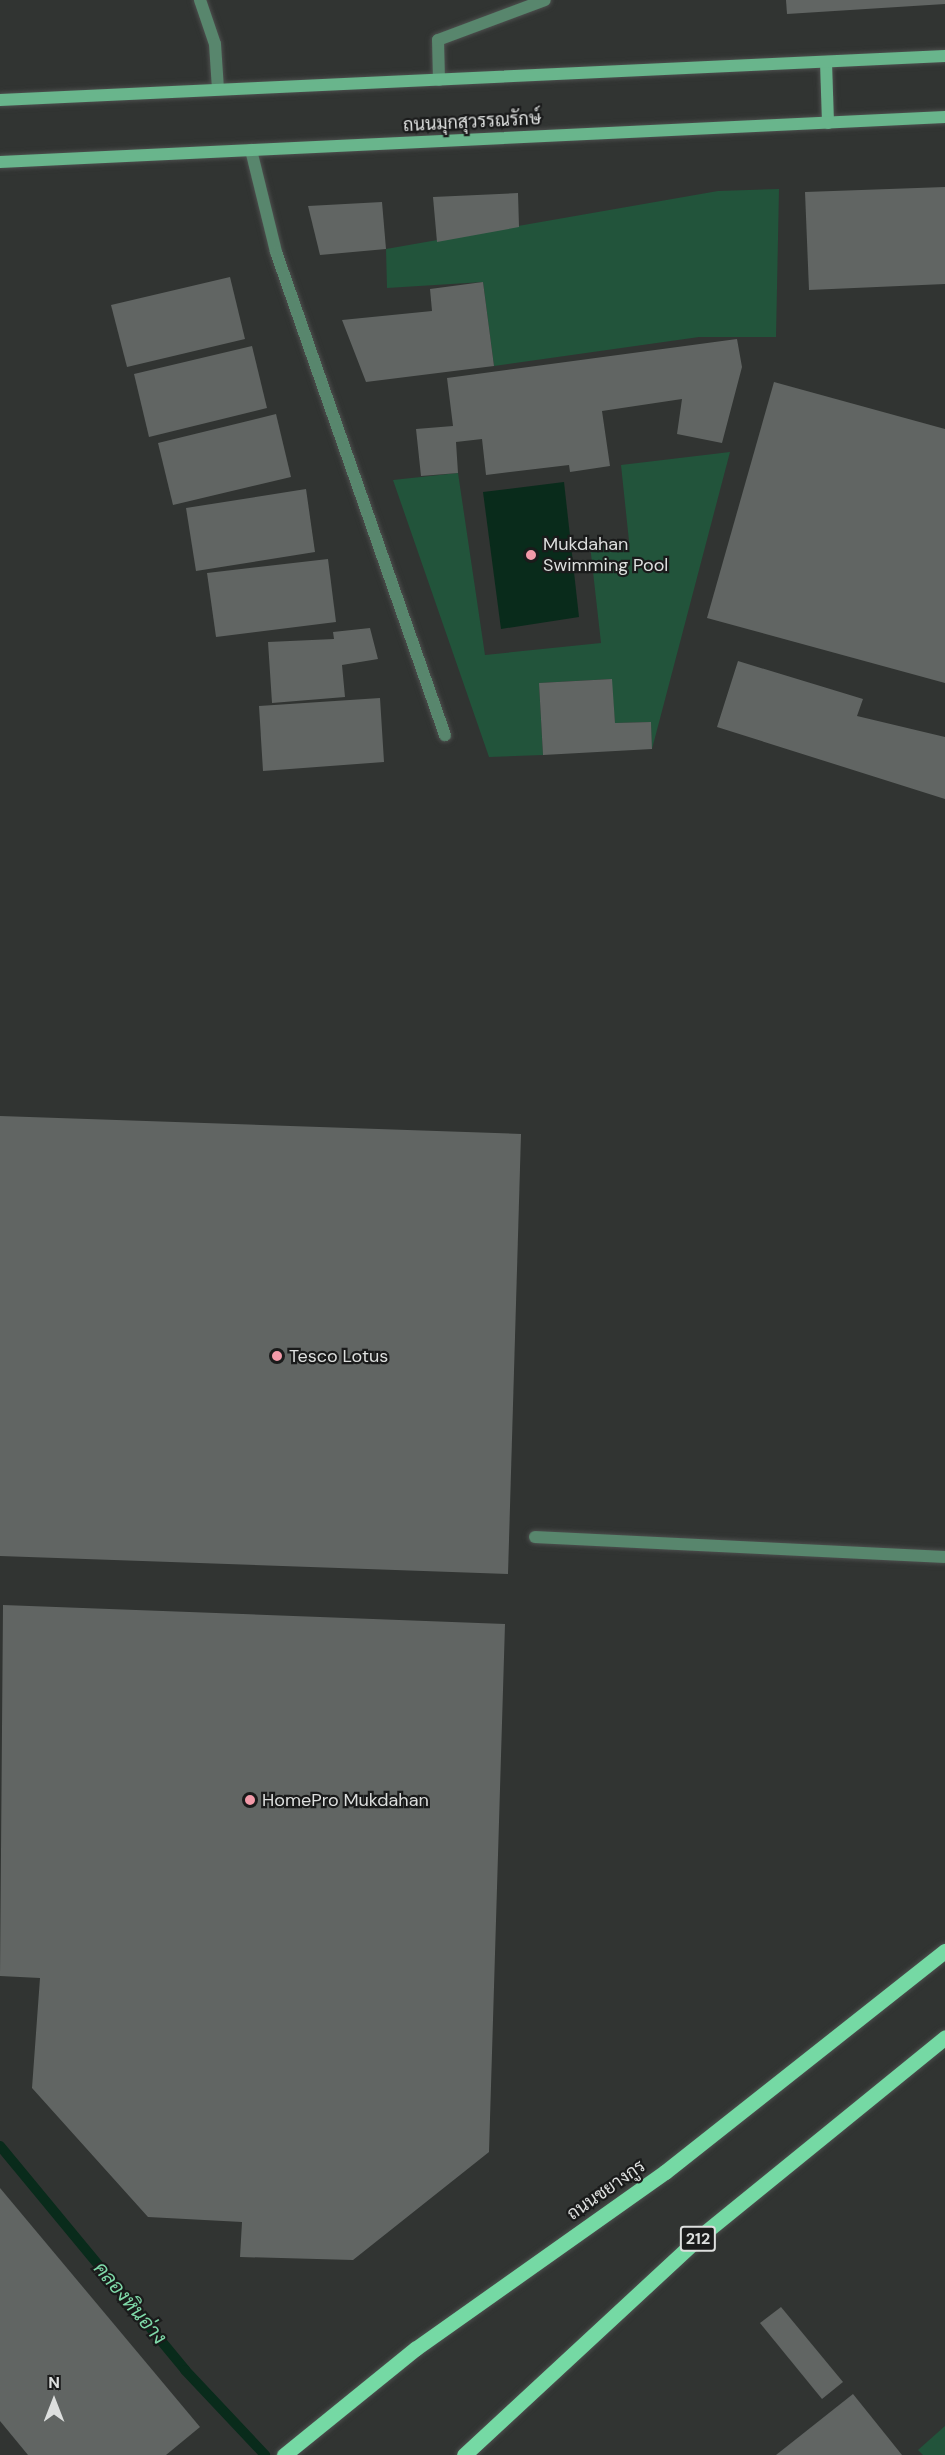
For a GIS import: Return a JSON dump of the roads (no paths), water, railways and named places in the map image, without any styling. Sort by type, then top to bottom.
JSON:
[{"type":"main road","points":[[0,100],[945,56]]},
{"type":"main road","points":[[826,62],[828,123]]},
{"type":"main road","name":"ถนนมุกสุวรรณรักษ์","points":[[0,162],[945,117]]},
{"type":"main road","name":"ถนนชยางกูร","points":[[284,2455],[415,2349],[665,2172],[942,1959]]},
{"type":"main road","name":"212","points":[[464,2455],[703,2234],[945,2037]]},
{"type":"street","points":[[200,0],[215,44],[218,89]]},
{"type":"street","points":[[439,80],[438,40],[545,0]]},
{"type":"street","points":[[251,150],[276,252],[445,735]]},
{"type":"street","points":[[535,1537],[945,1557]]},
{"type":"waterway","name":"คลองหินอ่าง","points":[[0,2146],[185,2370],[265,2455]]},
{"type":"place","name":"Mukdahan Swimming Pool","points":[[531,555]]},
{"type":"place","name":"Tesco Lotus","points":[[277,1356]]},
{"type":"place","name":"HomePro Mukdahan","points":[[250,1800]]}]
